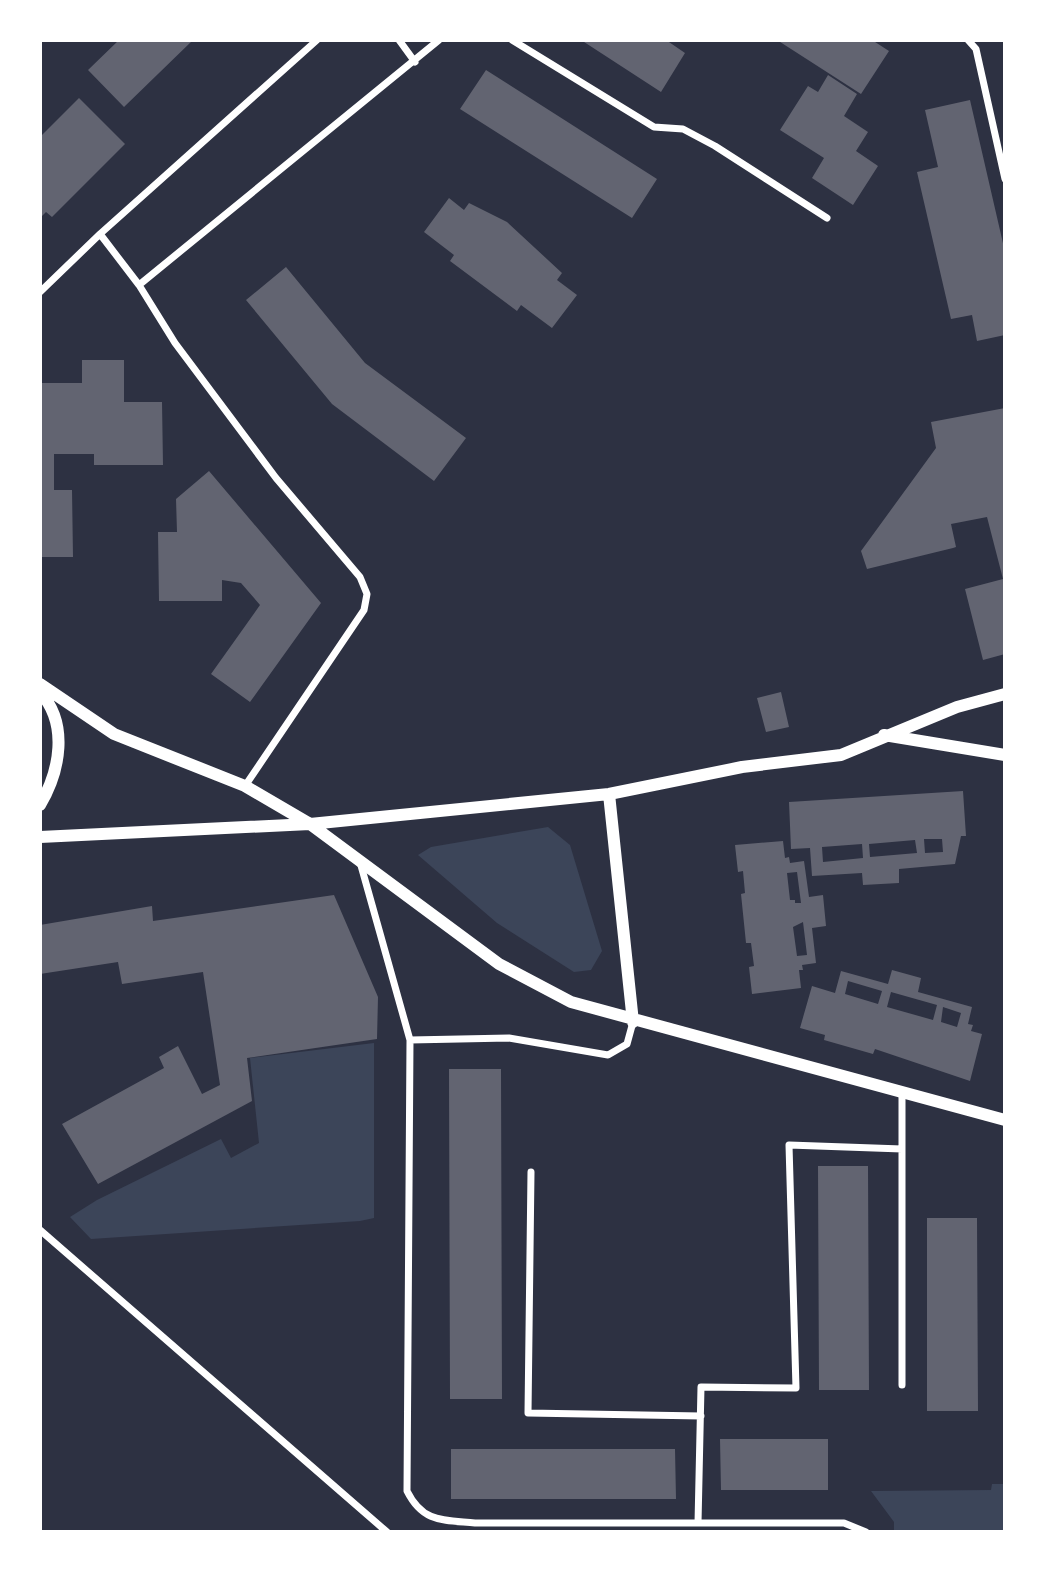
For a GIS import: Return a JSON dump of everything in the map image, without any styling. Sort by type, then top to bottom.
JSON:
[{"type":"street","points":[[40,292],[100,234],[317,40]]},
{"type":"street","points":[[399,40],[415,62]]},
{"type":"street","points":[[139,285],[439,40]]},
{"type":"street","points":[[512,40],[654,127],[683,129],[715,146],[827,218]]},
{"type":"street","points":[[968,40],[976,49],[1005,179]]},
{"type":"street","points":[[100,234],[139,285],[174,343],[276,478],[360,577],[367,594],[364,610],[245,786]]},
{"type":"street","points":[[40,684],[114,734],[245,786],[310,824],[499,964],[571,1002],[633,1022],[1005,1120],[1005,1130]]},
{"type":"street","points":[[40,692],[57,724],[60,754],[53,783],[40,805]]},
{"type":"street","points":[[40,837],[310,824],[610,794],[743,767],[841,755],[957,707],[1005,694]]},
{"type":"street","points":[[884,735],[1005,755]]},
{"type":"street","points":[[410,1040],[509,1038],[608,1055],[627,1044],[633,1022],[610,794]]},
{"type":"street","points":[[359,862],[410,1040],[407,1491],[415,1508],[433,1519],[475,1523],[844,1523],[866,1532]]},
{"type":"street","points":[[902,1092],[902,1385]]},
{"type":"street","points":[[698,1524],[701,1387],[796,1388],[789,1145],[902,1149]]},
{"type":"street","points":[[531,1172],[528,1413],[701,1416]]},
{"type":"street","points":[[40,1230],[387,1532]]},
{"type":"shaded area","points":[[548,827],[570,845],[602,951],[591,970],[574,972],[497,923],[418,855],[431,847]]},
{"type":"shaded area","points":[[374,1043],[374,1218],[91,1239],[70,1217],[97,1200],[221,1139],[231,1158],[259,1143],[250,1058]]},
{"type":"shaded area","points":[[992,1484],[1005,1484],[1005,1532],[894,1532],[894,1522],[871,1491],[991,1490]]},
{"type":"building","points":[[119,40],[193,40],[124,107],[88,70]]},
{"type":"building","points":[[581,40],[666,40],[685,53],[661,92]]},
{"type":"building","points":[[777,40],[872,40],[889,51],[861,94]]},
{"type":"building","points":[[486,70],[657,179],[632,218],[460,109]]},
{"type":"building","points":[[828,75],[857,94],[844,116],[868,132],[856,151],[878,166],[853,205],[812,178],[824,158],[780,130],[808,86],[818,92]]},
{"type":"building","points":[[79,98],[125,144],[52,217],[46,212],[40,218],[40,137]]},
{"type":"building","points":[[970,100],[1005,252],[1005,335],[977,341],[972,315],[951,319],[917,172],[938,167],[925,110]]},
{"type":"building","points":[[449,198],[464,210],[469,203],[507,222],[562,273],[557,280],[577,295],[552,328],[521,305],[517,311],[450,261],[454,255],[424,232]]},
{"type":"building","points":[[286,267],[365,363],[466,438],[434,481],[332,404],[246,300]]},
{"type":"building","points":[[82,360],[124,360],[124,402],[162,402],[163,465],[94,465],[94,454],[54,454],[54,490],[72,490],[73,557],[40,557],[40,383],[82,383]]},
{"type":"building","points":[[1005,408],[1005,654],[983,660],[965,589],[1003,579],[987,517],[951,524],[956,547],[953,548],[867,569],[861,551],[936,448],[931,422]]},
{"type":"building","points":[[209,471],[321,603],[250,702],[211,674],[260,605],[241,583],[222,580],[222,601],[159,601],[158,532],[177,532],[176,499]]},
{"type":"building","points":[[781,692],[789,727],[766,732],[757,698]]},
{"type":"building","points":[[963,791],[966,836],[961,836],[955,864],[899,869],[899,883],[863,885],[862,873],[812,876],[810,848],[791,849],[789,802]],"holes":[[[924,839],[942,839],[943,852],[925,853]],[[915,840],[917,853],[870,857],[869,844]],[[862,844],[863,858],[823,862],[822,847]]]},
{"type":"building","points":[[783,841],[785,858],[789,857],[790,863],[804,861],[809,897],[823,895],[826,926],[812,928],[816,963],[802,965],[803,970],[799,970],[801,988],[752,994],[749,967],[754,966],[751,943],[746,943],[741,894],[745,893],[743,871],[738,872],[735,845]],"holes":[[[797,872],[801,903],[790,900],[787,873]],[[803,922],[807,955],[797,956],[793,927]]]},
{"type":"building","points":[[334,895],[378,997],[377,1039],[247,1058],[252,1101],[98,1184],[62,1124],[164,1068],[159,1057],[178,1046],[202,1094],[220,1085],[203,972],[122,984],[118,962],[40,974],[40,925],[152,906],[153,921]]},
{"type":"building","points":[[892,970],[921,978],[918,992],[972,1007],[968,1024],[973,1025],[971,1031],[982,1034],[970,1081],[875,1049],[873,1054],[824,1040],[825,1035],[800,1028],[812,986],[835,993],[841,971],[888,984]],"holes":[[[848,981],[882,991],[878,1004],[845,994]],[[891,992],[937,1005],[933,1020],[887,1007]],[[943,1007],[961,1013],[957,1027],[941,1022]]]},
{"type":"building","points":[[449,1069],[501,1069],[502,1399],[450,1399]]},
{"type":"building","points":[[818,1166],[868,1166],[869,1390],[819,1390]]},
{"type":"building","points":[[927,1218],[977,1218],[978,1411],[927,1411]]},
{"type":"building","points":[[720,1439],[828,1439],[828,1490],[721,1490]]},
{"type":"building","points":[[451,1449],[675,1449],[676,1499],[451,1499]]}]
